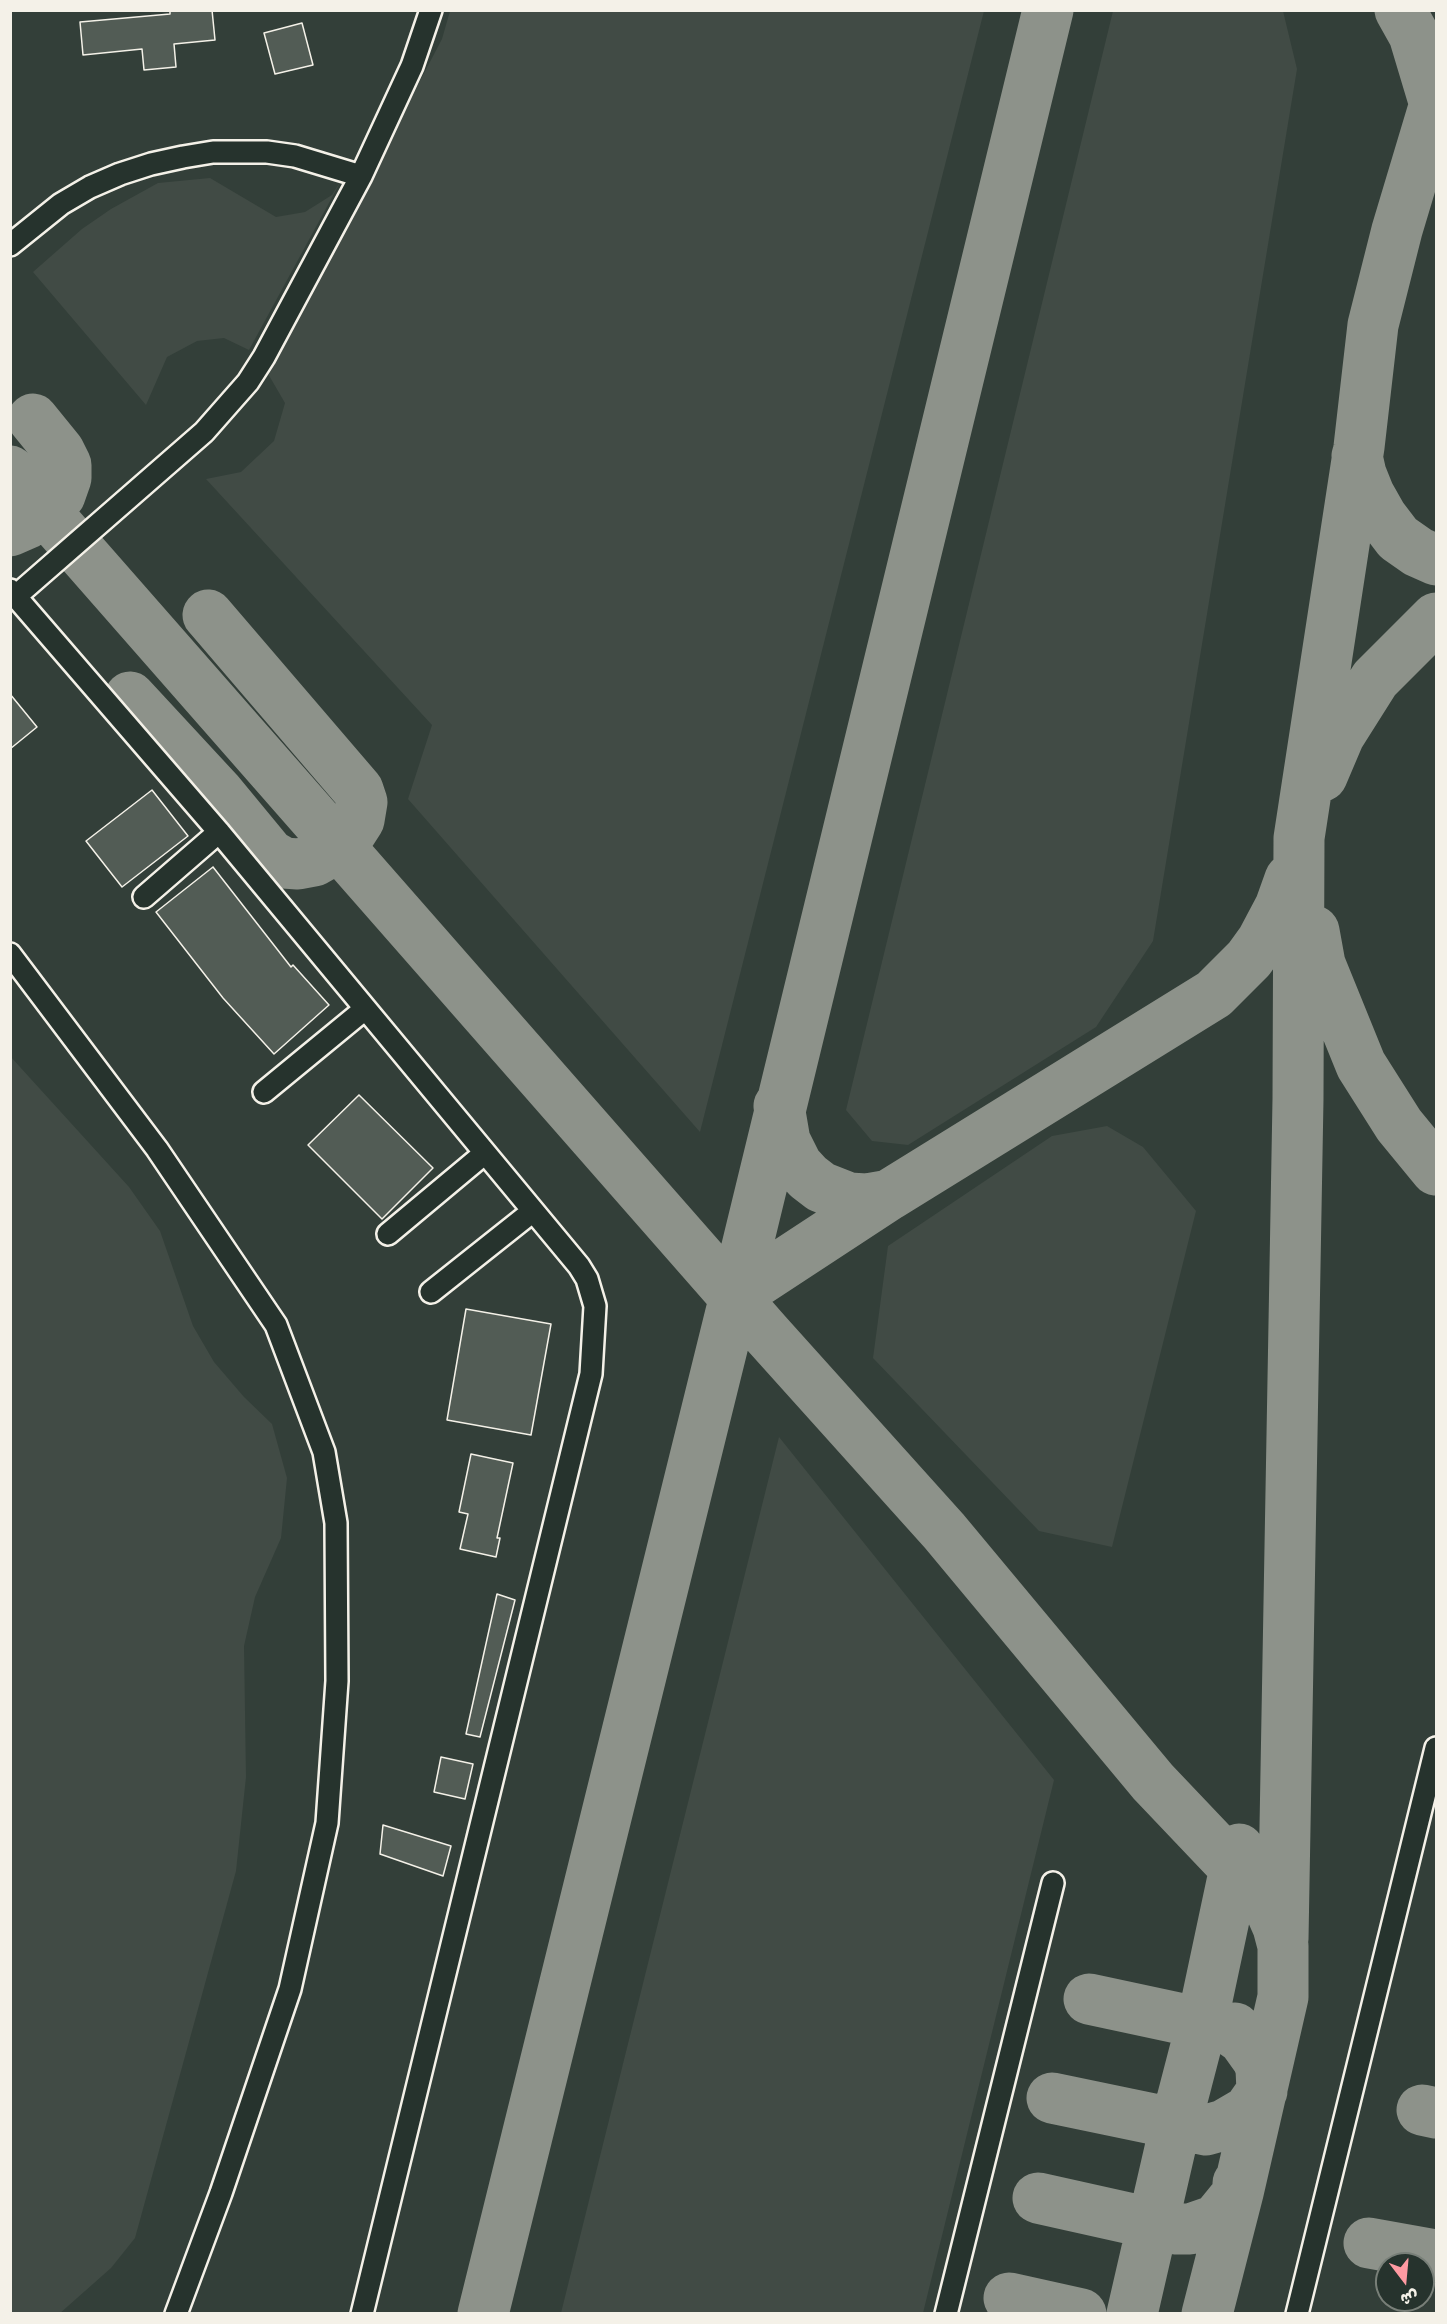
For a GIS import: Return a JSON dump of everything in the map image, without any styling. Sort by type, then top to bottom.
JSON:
[{"type":"lane","points":[[362,2313],[591,1374],[596,1321],[592,1292],[579,1266],[219,832],[13,593],[196,440],[227,408],[264,357],[361,176],[412,66],[431,10]]},
{"type":"lane","points":[[10,245],[61,204],[90,187],[141,167],[183,157],[213,152],[267,152],[295,156],[361,176]]},
{"type":"lane","points":[[144,897],[219,832]]},
{"type":"lane","points":[[10,954],[157,1149],[276,1325],[324,1452],[336,1523],[337,1682],[327,1823],[290,1989],[217,2204],[176,2313]]},
{"type":"lane","points":[[264,1092],[365,1009]]},
{"type":"lane","points":[[388,1234],[485,1153]]},
{"type":"lane","points":[[431,1292],[533,1211]]},
{"type":"lane","points":[[1297,2313],[1437,1748]]},
{"type":"lane","points":[[946,2313],[1053,1883]]},
{"type":"shaded area","points":[[11,11],[1436,11],[1436,2313],[11,2314]]},
{"type":"shaded area","points":[[450,11],[984,11],[700,1132],[408,799],[432,725],[206,479],[241,472],[274,441],[285,403],[267,372],[442,39]]},
{"type":"shaded area","points":[[1113,11],[1283,11],[1297,69],[1153,941],[1096,1027],[908,1145],[872,1141],[846,1110]]},
{"type":"shaded area","points":[[210,178],[276,217],[305,212],[332,195],[342,179],[249,350],[224,338],[197,341],[167,357],[146,405],[33,272],[82,229],[111,209],[158,183]]},
{"type":"shaded area","points":[[10,1056],[129,1187],[160,1231],[193,1326],[214,1362],[244,1397],[272,1424],[287,1478],[281,1538],[255,1597],[244,1646],[246,1777],[236,1871],[135,2238],[111,2268],[59,2314],[10,2313]]},
{"type":"shaded area","points":[[1107,1126],[1143,1147],[1196,1211],[1112,1547],[1039,1531],[873,1358],[888,1246],[1052,1136]]},
{"type":"shaded area","points":[[779,1437],[1054,1780],[923,2313],[561,2313]]},
{"type":"building","points":[[170,10],[212,10],[215,40],[174,44],[176,67],[144,70],[142,49],[83,55],[80,22],[170,14]]},
{"type":"building","points":[[302,23],[313,65],[275,74],[264,33]]},
{"type":"building","points":[[10,694],[37,727],[10,749]]},
{"type":"building","points":[[152,790],[188,836],[122,887],[86,841]]},
{"type":"building","points":[[213,867],[291,967],[293,965],[329,1005],[274,1054],[223,998],[156,912]]},
{"type":"building","points":[[359,1095],[433,1168],[382,1219],[308,1145]]},
{"type":"building","points":[[466,1309],[551,1324],[531,1435],[447,1420]]},
{"type":"building","points":[[471,1454],[513,1463],[497,1538],[500,1538],[496,1557],[460,1549],[468,1514],[459,1512]]},
{"type":"building","points":[[497,1594],[515,1600],[480,1737],[466,1734]]},
{"type":"building","points":[[441,1757],[473,1764],[465,1799],[434,1792]]},
{"type":"building","points":[[383,1825],[451,1846],[443,1876],[380,1854]]},
{"type":"taxiway","points":[[483,2314],[735,1296],[1048,10]]},
{"type":"taxiway","points":[[1400,10],[1414,35],[1435,105]]},
{"type":"taxiway","points":[[1283,1939],[1298,1099],[1299,838],[1359,447],[1373,325],[1397,230],[1436,100]]},
{"type":"taxiway","points":[[10,531],[26,524],[60,495],[66,478],[66,465],[59,451],[33,419]]},
{"type":"taxiway","points":[[1357,456],[1369,494],[1382,517],[1398,538],[1418,552],[1436,560]]},
{"type":"taxiway","points":[[10,471],[766,1333],[944,1531],[1153,1782],[1267,1902],[1283,1946],[1283,1997],[1238,2193],[1207,2314]]},
{"type":"taxiway","points":[[130,697],[218,792],[270,855],[284,863],[298,864],[314,861],[328,853],[350,834],[359,820],[362,802],[358,790],[208,615]]},
{"type":"taxiway","points":[[1322,776],[1339,736],[1375,679],[1436,618]]},
{"type":"taxiway","points":[[735,1296],[889,1195],[1214,994],[1249,959],[1262,941],[1280,907],[1290,879]]},
{"type":"taxiway","points":[[1314,931],[1320,964],[1361,1065],[1399,1125],[1436,1170]]},
{"type":"taxiway","points":[[779,1106],[785,1141],[797,1165],[808,1177],[821,1187],[849,1198],[866,1199],[889,1195]]},
{"type":"taxiway","points":[[1132,2314],[1176,2123],[1202,2023],[1239,1849]]},
{"type":"taxiway","points":[[1089,1999],[1229,2029],[1235,2028]]},
{"type":"taxiway","points":[[1052,2098],[1206,2130],[1224,2125],[1248,2111],[1262,2091],[1261,2069],[1258,2060],[1243,2039],[1229,2029]]},
{"type":"taxiway","points":[[1422,2110],[1436,2113]]},
{"type":"taxiway","points":[[1038,2198],[1177,2229],[1190,2229],[1216,2220],[1238,2193],[1238,2183]]},
{"type":"taxiway","points":[[1369,2243],[1436,2255]]},
{"type":"taxiway","points":[[1009,2298],[1081,2314]]}]
